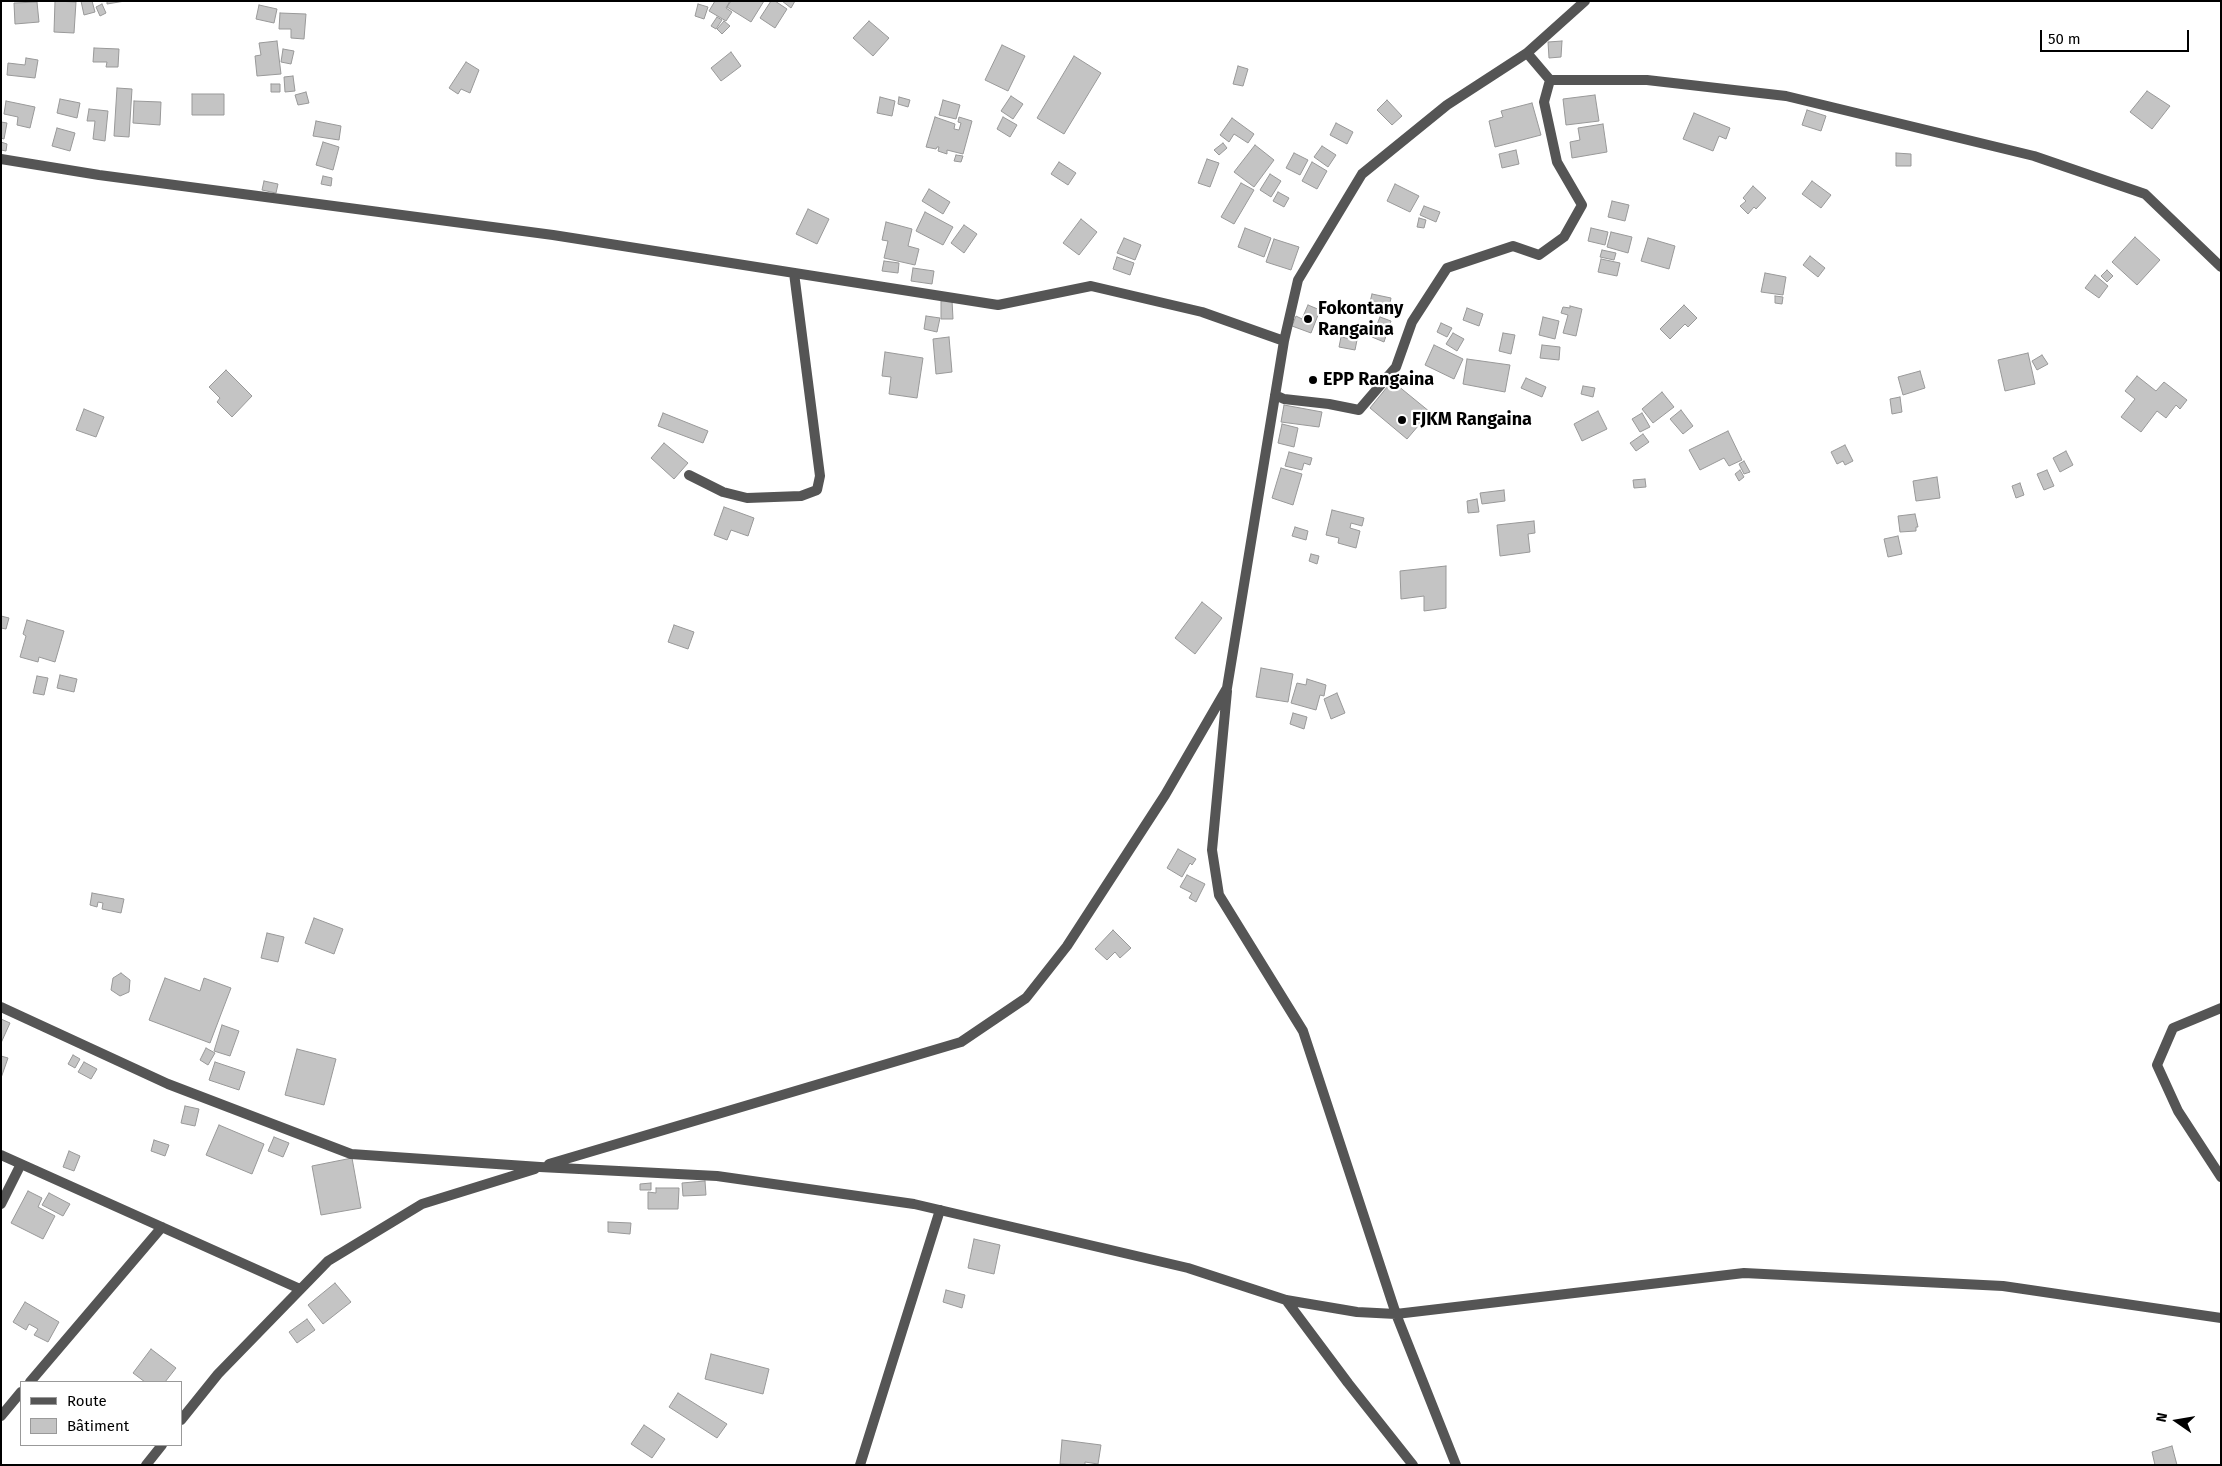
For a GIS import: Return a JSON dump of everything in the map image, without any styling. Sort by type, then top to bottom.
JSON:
[{"type":"street","points":[[1456,1465],[1396,1314],[1303,1031],[1219,895],[1212,850],[1227,688],[1284,341],[1298,280],[1362,174],[1448,105],[1527,53],[1585,1]]},
{"type":"street","points":[[1527,53],[1550,80],[1647,80],[1786,96],[2034,156],[2145,194],[2221,267]]},
{"type":"street","points":[[1275,394],[1284,399],[1329,404],[1359,410],[1396,367],[1412,322],[1447,268],[1513,246],[1539,255],[1564,237],[1582,205],[1557,162],[1544,102],[1550,80]]},
{"type":"street","points":[[1,159],[99,175],[553,235],[998,305],[1091,286],[1202,312],[1284,341]]},
{"type":"street","points":[[689,475],[723,492],[747,498],[801,496],[817,490],[820,476],[794,273]]},
{"type":"street","points":[[182,1419],[218,1374],[328,1261],[422,1204],[961,1042],[1026,998],[1067,946],[1165,795],[1227,688]]},
{"type":"street","points":[[1,1007],[168,1084],[351,1154],[540,1167],[717,1176],[914,1204],[1188,1268],[1286,1300],[1357,1312],[1396,1314],[1744,1273],[2003,1286],[2221,1318]]},
{"type":"street","points":[[2221,1008],[2173,1028],[2157,1065],[2178,1111],[2221,1177]]},
{"type":"street","points":[[1,1155],[300,1289]]},
{"type":"street","points":[[1,1204],[21,1164]]},
{"type":"street","points":[[860,1465],[940,1210]]},
{"type":"street","points":[[31,1381],[162,1227]]},
{"type":"street","points":[[1286,1300],[1413,1465]]},
{"type":"street","points":[[1,1416],[20,1393]]},
{"type":"street","points":[[146,1465],[161,1446]]},
{"type":"building","points":[[55,1],[76,2],[74,33],[54,32]]},
{"type":"building","points":[[81,1],[92,1],[95,12],[84,15]]},
{"type":"building","points":[[107,1],[125,1],[107,4]]},
{"type":"building","points":[[715,1],[730,1],[726,8],[732,12],[726,21],[709,11]]},
{"type":"building","points":[[731,1],[764,1],[751,22],[727,7]]},
{"type":"building","points":[[771,1],[775,1],[787,9],[775,28],[760,18]]},
{"type":"building","points":[[782,1],[795,1],[791,8]]},
{"type":"building","points":[[37,2],[39,22],[15,24],[14,3]]},
{"type":"building","points":[[102,4],[106,13],[100,16],[96,7]]},
{"type":"building","points":[[698,4],[708,7],[704,19],[695,16]]},
{"type":"building","points":[[259,5],[277,9],[274,23],[256,19]]},
{"type":"building","points":[[280,13],[306,14],[304,39],[291,38],[291,29],[279,29]]},
{"type":"building","points":[[717,17],[722,20],[716,29],[711,26]]},
{"type":"building","points":[[724,21],[730,26],[722,34],[717,29]]},
{"type":"building","points":[[869,21],[889,38],[873,56],[853,38]]},
{"type":"building","points":[[277,41],[281,74],[257,76],[255,56],[261,55],[259,43]]},
{"type":"building","points":[[1562,41],[1561,57],[1549,58],[1548,42]]},
{"type":"building","points":[[1002,45],[1025,56],[1008,91],[985,80]]},
{"type":"building","points":[[94,48],[119,49],[118,67],[106,67],[107,62],[93,62]]},
{"type":"building","points":[[283,49],[294,51],[291,64],[281,62]]},
{"type":"building","points":[[731,52],[741,66],[721,81],[711,68]]},
{"type":"building","points":[[1074,56],[1101,73],[1064,134],[1037,118]]},
{"type":"building","points":[[26,58],[38,60],[35,78],[7,75],[8,63],[25,65]]},
{"type":"building","points":[[466,62],[479,70],[470,93],[461,89],[458,94],[449,88]]},
{"type":"building","points":[[1238,66],[1248,69],[1243,86],[1233,84]]},
{"type":"building","points":[[293,76],[295,91],[285,92],[284,77]]},
{"type":"building","points":[[271,84],[280,84],[280,92],[271,92]]},
{"type":"building","points":[[117,88],[132,89],[129,137],[114,136]]},
{"type":"building","points":[[2147,91],[2170,106],[2152,129],[2130,112]]},
{"type":"building","points":[[306,92],[309,103],[298,105],[295,95]]},
{"type":"building","points":[[192,94],[224,94],[224,115],[192,115]]},
{"type":"building","points":[[1595,95],[1599,121],[1566,125],[1563,99]]},
{"type":"building","points":[[1011,96],[1023,104],[1013,119],[1001,111]]},
{"type":"building","points":[[880,97],[895,101],[892,116],[877,113]]},
{"type":"building","points":[[899,97],[910,100],[908,107],[898,104]]},
{"type":"building","points":[[60,99],[80,103],[77,118],[57,113]]},
{"type":"building","points":[[943,100],[960,105],[956,119],[939,115]]},
{"type":"building","points":[[1387,100],[1402,116],[1392,125],[1377,110]]},
{"type":"building","points":[[6,101],[35,107],[30,128],[17,125],[18,117],[4,114]]},
{"type":"building","points":[[134,101],[161,102],[160,125],[133,123]]},
{"type":"building","points":[[1532,103],[1541,135],[1495,147],[1489,121],[1503,117],[1501,111]]},
{"type":"building","points":[[89,109],[108,111],[105,141],[93,139],[95,121],[87,121]]},
{"type":"building","points":[[1807,110],[1826,116],[1821,131],[1802,125]]},
{"type":"building","points":[[1694,113],[1730,128],[1726,139],[1719,136],[1713,151],[1683,139]]},
{"type":"building","points":[[935,117],[955,124],[954,129],[959,130],[961,123],[958,122],[959,117],[972,121],[963,154],[947,150],[947,154],[938,151],[939,147],[936,149],[926,147]]},
{"type":"building","points":[[1003,117],[1017,125],[1010,137],[997,129]]},
{"type":"building","points":[[1232,118],[1254,134],[1248,143],[1234,134],[1229,142],[1220,135]]},
{"type":"building","points":[[316,121],[341,126],[339,140],[313,136]]},
{"type":"building","points":[[1,122],[7,123],[4,139],[1,138]]},
{"type":"building","points":[[1336,123],[1353,132],[1347,144],[1330,135]]},
{"type":"building","points":[[1603,124],[1607,152],[1572,158],[1570,142],[1580,140],[1578,128]]},
{"type":"building","points":[[57,128],[75,133],[70,151],[52,146]]},
{"type":"building","points":[[1,142],[7,144],[6,151],[1,150]]},
{"type":"building","points":[[323,142],[339,147],[333,170],[316,165]]},
{"type":"building","points":[[1223,143],[1227,148],[1219,155],[1214,150]]},
{"type":"building","points":[[1255,145],[1274,160],[1254,187],[1234,172]]},
{"type":"building","points":[[1322,146],[1336,155],[1328,167],[1314,157]]},
{"type":"building","points":[[1516,150],[1519,164],[1502,168],[1499,154]]},
{"type":"building","points":[[1294,153],[1308,160],[1300,175],[1286,168]]},
{"type":"building","points":[[1896,153],[1911,154],[1911,166],[1896,166]]},
{"type":"building","points":[[956,155],[963,156],[961,162],[954,161]]},
{"type":"building","points":[[1207,159],[1219,163],[1210,187],[1198,183]]},
{"type":"building","points":[[1059,162],[1076,173],[1068,185],[1051,174]]},
{"type":"building","points":[[1312,162],[1327,171],[1317,189],[1302,181]]},
{"type":"building","points":[[1270,174],[1281,181],[1271,197],[1260,190]]},
{"type":"building","points":[[323,176],[332,178],[331,186],[321,184]]},
{"type":"building","points":[[264,181],[278,184],[276,193],[262,190]]},
{"type":"building","points":[[1812,181],[1831,195],[1821,208],[1802,194]]},
{"type":"building","points":[[1241,183],[1254,190],[1234,224],[1221,217]]},
{"type":"building","points":[[1395,184],[1419,196],[1410,212],[1387,201]]},
{"type":"building","points":[[1753,186],[1766,198],[1756,209],[1754,207],[1748,214],[1740,206],[1746,201],[1743,198]]},
{"type":"building","points":[[929,189],[950,202],[943,214],[922,201]]},
{"type":"building","points":[[1278,192],[1289,198],[1284,207],[1273,201]]},
{"type":"building","points":[[1612,201],[1629,205],[1625,221],[1608,217]]},
{"type":"building","points":[[1424,206],[1440,212],[1436,222],[1420,215]]},
{"type":"building","points":[[808,209],[829,219],[817,244],[796,234]]},
{"type":"building","points":[[925,212],[953,227],[943,245],[916,231]]},
{"type":"building","points":[[1419,218],[1426,220],[1424,228],[1417,227]]},
{"type":"building","points":[[1081,219],[1097,232],[1079,255],[1063,243]]},
{"type":"building","points":[[886,222],[912,229],[908,246],[919,249],[915,265],[884,258],[888,241],[882,240]]},
{"type":"building","points":[[964,225],[977,234],[964,253],[951,243]]},
{"type":"building","points":[[1245,228],[1271,238],[1264,257],[1238,247]]},
{"type":"building","points":[[1591,228],[1608,232],[1605,245],[1588,241]]},
{"type":"building","points":[[1611,232],[1632,237],[1628,253],[1607,247]]},
{"type":"building","points":[[2135,237],[2160,260],[2137,285],[2112,262]]},
{"type":"building","points":[[1124,238],[1141,245],[1135,260],[1117,253]]},
{"type":"building","points":[[1648,238],[1675,246],[1669,269],[1641,261]]},
{"type":"building","points":[[1274,239],[1299,247],[1291,270],[1266,262]]},
{"type":"building","points":[[1602,250],[1616,253],[1614,260],[1600,257]]},
{"type":"building","points":[[1810,256],[1825,268],[1818,277],[1803,265]]},
{"type":"building","points":[[1117,257],[1134,263],[1130,275],[1113,269]]},
{"type":"building","points":[[1601,259],[1620,263],[1617,276],[1598,272]]},
{"type":"building","points":[[884,261],[899,263],[898,273],[882,271]]},
{"type":"building","points":[[913,268],[934,271],[932,284],[911,281]]},
{"type":"building","points":[[2107,270],[2113,276],[2107,282],[2101,276]]},
{"type":"building","points":[[1765,273],[1786,277],[1783,295],[1761,292]]},
{"type":"building","points":[[2095,275],[2108,286],[2099,298],[2085,288]]},
{"type":"building","points":[[1372,294],[1391,298],[1388,314],[1368,310]]},
{"type":"building","points":[[1775,296],[1783,297],[1782,304],[1775,303]]},
{"type":"building","points":[[952,300],[953,319],[941,319],[941,301]]},
{"type":"building","points":[[1308,305],[1320,310],[1311,333],[1292,326],[1296,316],[1302,319]]},
{"type":"building","points":[[1684,305],[1697,318],[1688,327],[1685,324],[1670,339],[1660,329]]},
{"type":"building","points":[[1570,306],[1582,309],[1576,336],[1563,333],[1568,315],[1561,313],[1563,307],[1570,308]]},
{"type":"building","points":[[1467,308],[1483,314],[1479,326],[1463,320]]},
{"type":"building","points":[[926,316],[940,318],[937,332],[924,329]]},
{"type":"building","points":[[1380,317],[1391,321],[1384,342],[1372,337]]},
{"type":"building","points":[[1543,317],[1559,321],[1555,339],[1539,335]]},
{"type":"building","points":[[1441,323],[1452,328],[1447,337],[1437,332]]},
{"type":"building","points":[[1453,333],[1464,339],[1457,351],[1446,344]]},
{"type":"building","points":[[1503,333],[1515,335],[1511,354],[1499,351]]},
{"type":"building","points":[[949,337],[952,372],[936,374],[933,339]]},
{"type":"building","points":[[1341,337],[1357,340],[1355,350],[1339,347]]},
{"type":"building","points":[[1434,345],[1463,359],[1454,379],[1425,365]]},
{"type":"building","points":[[1542,345],[1560,347],[1559,360],[1540,358]]},
{"type":"building","points":[[885,352],[923,358],[917,398],[889,394],[891,377],[882,376]]},
{"type":"building","points":[[2028,353],[2035,384],[2005,391],[1998,360]]},
{"type":"building","points":[[2042,355],[2048,364],[2037,370],[2032,361]]},
{"type":"building","points":[[1467,359],[1510,365],[1505,392],[1463,384]]},
{"type":"building","points":[[226,370],[252,396],[232,417],[217,402],[220,398],[209,387]]},
{"type":"building","points":[[1920,371],[1925,388],[1903,395],[1898,377]]},
{"type":"building","points":[[2137,376],[2156,391],[2164,382],[2187,400],[2180,409],[2176,405],[2166,418],[2157,411],[2141,432],[2121,417],[2135,399],[2125,391]]},
{"type":"building","points":[[1526,378],[1546,387],[1542,397],[1521,388]]},
{"type":"building","points":[[1392,381],[1430,412],[1407,439],[1370,408]]},
{"type":"building","points":[[1583,386],[1595,388],[1593,397],[1581,394]]},
{"type":"building","points":[[1662,392],[1674,407],[1653,423],[1642,409]]},
{"type":"building","points":[[1900,397],[1902,412],[1892,414],[1890,399]]},
{"type":"building","points":[[1284,405],[1322,412],[1319,427],[1281,422]]},
{"type":"building","points":[[84,409],[104,417],[96,437],[76,430]]},
{"type":"building","points":[[1681,410],[1693,426],[1683,434],[1670,419]]},
{"type":"building","points":[[1598,411],[1607,429],[1582,441],[1574,424]]},
{"type":"building","points":[[663,413],[708,431],[703,443],[658,426]]},
{"type":"building","points":[[1642,413],[1650,427],[1640,432],[1632,419]]},
{"type":"building","points":[[1282,424],[1298,428],[1294,447],[1278,443]]},
{"type":"building","points":[[1728,431],[1742,460],[1729,466],[1724,458],[1700,470],[1689,450]]},
{"type":"building","points":[[1643,434],[1649,442],[1636,451],[1630,443]]},
{"type":"building","points":[[664,443],[688,463],[674,479],[651,458]]},
{"type":"building","points":[[1845,445],[1853,461],[1845,465],[1843,461],[1837,464],[1831,452]]},
{"type":"building","points":[[2066,451],[2073,465],[2060,472],[2053,458]]},
{"type":"building","points":[[1289,452],[1312,458],[1310,465],[1304,463],[1302,470],[1285,466]]},
{"type":"building","points":[[1744,461],[1750,472],[1744,474],[1739,464]]},
{"type":"building","points":[[1281,468],[1302,474],[1293,505],[1272,498]]},
{"type":"building","points":[[1740,470],[1744,477],[1739,481],[1735,474]]},
{"type":"building","points":[[2047,470],[2054,486],[2044,490],[2037,474]]},
{"type":"building","points":[[1937,477],[1940,498],[1916,501],[1913,481]]},
{"type":"building","points":[[1645,479],[1646,487],[1634,488],[1633,480]]},
{"type":"building","points":[[2020,483],[2024,495],[2016,498],[2012,486]]},
{"type":"building","points":[[1504,490],[1505,501],[1482,504],[1480,493]]},
{"type":"building","points":[[1477,499],[1479,512],[1468,513],[1467,501]]},
{"type":"building","points":[[724,507],[754,518],[748,536],[731,530],[727,540],[714,535]]},
{"type":"building","points":[[1332,510],[1364,518],[1362,526],[1351,523],[1350,528],[1360,531],[1356,548],[1338,543],[1339,538],[1326,535]]},
{"type":"building","points":[[1915,514],[1918,527],[1916,527],[1916,531],[1900,532],[1898,516]]},
{"type":"building","points":[[1534,521],[1535,533],[1528,534],[1530,552],[1500,556],[1497,525]]},
{"type":"building","points":[[1295,527],[1308,531],[1306,540],[1292,536]]},
{"type":"building","points":[[1898,536],[1902,554],[1888,557],[1884,539]]},
{"type":"building","points":[[1311,554],[1319,556],[1317,564],[1309,561]]},
{"type":"building","points":[[1446,566],[1446,608],[1424,611],[1424,596],[1401,599],[1400,571]]},
{"type":"building","points":[[1202,602],[1222,618],[1195,654],[1175,638]]},
{"type":"building","points":[[1,616],[9,618],[6,629],[1,628]]},
{"type":"building","points":[[27,620],[64,631],[55,662],[39,657],[38,662],[20,657],[26,636],[23,634]]},
{"type":"building","points":[[674,625],[694,632],[688,649],[668,642]]},
{"type":"building","points":[[1261,668],[1293,674],[1288,702],[1256,697]]},
{"type":"building","points":[[60,675],[77,679],[74,692],[57,688]]},
{"type":"building","points":[[37,676],[48,678],[44,695],[33,693]]},
{"type":"building","points":[[1307,679],[1326,685],[1324,696],[1320,695],[1316,710],[1291,703],[1297,683],[1306,685]]},
{"type":"building","points":[[1337,693],[1345,713],[1331,719],[1324,699]]},
{"type":"building","points":[[1293,713],[1307,717],[1304,729],[1290,724]]},
{"type":"building","points":[[1178,849],[1196,859],[1192,865],[1190,863],[1182,877],[1167,868]]},
{"type":"building","points":[[1187,875],[1205,884],[1196,902],[1189,898],[1192,893],[1180,887]]},
{"type":"building","points":[[92,893],[124,899],[121,913],[102,909],[103,903],[98,902],[97,907],[90,905]]},
{"type":"building","points":[[314,918],[343,929],[334,954],[305,943]]},
{"type":"building","points":[[1113,930],[1131,948],[1120,958],[1115,952],[1107,960],[1095,949]]},
{"type":"building","points":[[267,933],[284,937],[278,962],[261,958]]},
{"type":"building","points":[[121,973],[130,980],[129,992],[120,996],[111,990],[113,978]]},
{"type":"building","points":[[165,978],[200,991],[204,978],[231,988],[210,1043],[149,1020]]},
{"type":"building","points":[[1,1019],[10,1023],[1,1043]]},
{"type":"building","points":[[222,1025],[239,1031],[230,1056],[214,1051]]},
{"type":"building","points":[[206,1048],[215,1053],[208,1065],[200,1060]]},
{"type":"building","points":[[297,1049],[336,1059],[324,1105],[285,1095]]},
{"type":"building","points":[[73,1055],[80,1059],[75,1068],[68,1064]]},
{"type":"building","points":[[1,1056],[8,1058],[1,1078]]},
{"type":"building","points":[[84,1062],[97,1069],[91,1079],[78,1072]]},
{"type":"building","points":[[215,1062],[245,1072],[239,1090],[209,1080]]},
{"type":"building","points":[[185,1106],[199,1109],[195,1126],[181,1123]]},
{"type":"building","points":[[219,1125],[264,1144],[252,1174],[206,1155]]},
{"type":"building","points":[[274,1137],[289,1143],[283,1157],[268,1151]]},
{"type":"building","points":[[154,1140],[169,1145],[165,1156],[151,1151]]},
{"type":"building","points":[[69,1151],[80,1156],[74,1171],[63,1167]]},
{"type":"building","points":[[352,1158],[361,1208],[321,1215],[312,1166]]},
{"type":"building","points":[[705,1181],[706,1195],[683,1196],[682,1183]]},
{"type":"building","points":[[651,1183],[651,1190],[640,1190],[640,1184]]},
{"type":"building","points":[[656,1188],[679,1188],[678,1209],[648,1209],[648,1192],[656,1193]]},
{"type":"building","points":[[28,1191],[42,1198],[38,1207],[55,1216],[43,1239],[11,1223]]},
{"type":"building","points":[[49,1193],[70,1204],[63,1216],[42,1205]]},
{"type":"building","points":[[608,1222],[631,1223],[630,1234],[608,1232]]},
{"type":"building","points":[[974,1239],[1000,1245],[994,1274],[968,1268]]},
{"type":"building","points":[[335,1283],[351,1302],[323,1324],[308,1305]]},
{"type":"building","points":[[946,1290],[965,1295],[962,1308],[943,1302]]},
{"type":"building","points":[[25,1302],[59,1322],[48,1342],[34,1335],[38,1329],[29,1324],[26,1330],[13,1322]]},
{"type":"building","points":[[307,1319],[315,1330],[297,1343],[289,1332]]},
{"type":"building","points":[[151,1349],[176,1368],[166,1381],[144,1381],[133,1373]]},
{"type":"building","points":[[711,1354],[769,1369],[763,1394],[705,1379]]},
{"type":"building","points":[[678,1393],[727,1424],[717,1438],[669,1407]]},
{"type":"building","points":[[644,1425],[665,1439],[652,1458],[631,1444]]},
{"type":"building","points":[[1062,1440],[1101,1445],[1098,1464],[1085,1462],[1085,1465],[1060,1464]]},
{"type":"building","points":[[2172,1446],[2177,1465],[2155,1465],[2152,1452]]},
{"type":"place","name":"Fokontany Rangaina","points":[[1308,319]]},
{"type":"place","name":"EPP Rangaina","points":[[1313,380]]},
{"type":"place","name":"FJKM Rangaina","points":[[1402,420]]}]
